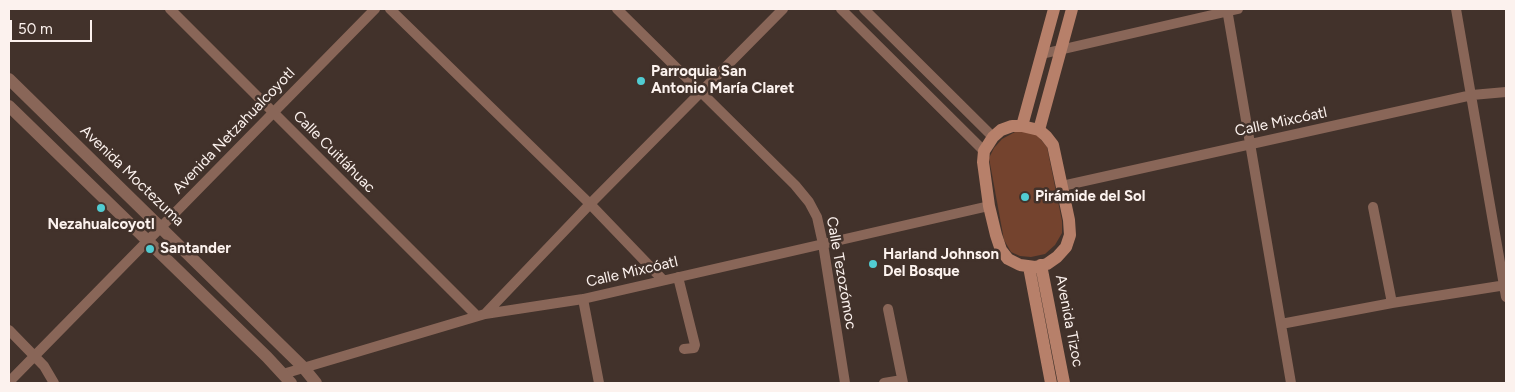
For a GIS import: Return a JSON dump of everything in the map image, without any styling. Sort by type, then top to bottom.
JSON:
[{"type":"main road","points":[[1022,126],[1054,9]]},
{"type":"main road","points":[[1039,130],[1072,9]]},
{"type":"main road","points":[[1012,126],[1022,126],[1039,130],[1053,145],[1069,220],[1070,235],[1066,246],[1058,257],[1035,266],[1020,265],[1008,259],[1001,250],[989,206],[983,162],[984,151],[993,137],[1001,130],[1012,126]]},
{"type":"main road","name":"Avenida Tizoc","points":[[1035,266],[1051,383]]},
{"type":"main road","name":"Avenida Tizoc","points":[[1035,266],[1064,383]]},
{"type":"street","name":"Calle Cuitláhuac","points":[[170,9],[481,315]]},
{"type":"street","name":"Avenida Netzahualcoyotl","points":[[9,382],[375,9]]},
{"type":"street","points":[[390,9],[590,204],[663,280]]},
{"type":"street","name":"Calle Tezozómoc","points":[[617,9],[803,193],[817,217],[823,244],[845,383]]},
{"type":"street","points":[[481,315],[782,9]]},
{"type":"street","points":[[840,9],[984,151]]},
{"type":"street","points":[[864,9],[993,137]]},
{"type":"street","points":[[1456,9],[1506,297]]},
{"type":"street","points":[[1042,54],[1231,10],[1251,144],[1291,383]]},
{"type":"street","name":"Avenida Moctezuma","points":[[9,79],[302,366],[316,383]]},
{"type":"street","name":"Calle Mixcóatl","points":[[1062,186],[1472,95],[1506,92]]},
{"type":"street","points":[[9,106],[287,378]]},
{"type":"street","name":"Calle Mixcóatl","points":[[287,378],[302,366],[481,315],[583,299],[989,206]]},
{"type":"street","points":[[1373,207],[1392,304]]},
{"type":"street","points":[[678,277],[695,345],[694,348],[684,349]]},
{"type":"street","points":[[1281,324],[1505,286]]},
{"type":"street","points":[[583,299],[599,383]]},
{"type":"street","points":[[884,383],[902,382],[888,308]]},
{"type":"street","points":[[9,330],[35,355],[54,383]]},
{"type":"shaded area","points":[[1015,132],[1028,132],[1037,135],[1047,147],[1062,221],[1062,233],[1055,245],[1045,254],[1031,257],[1020,256],[1011,252],[1004,240],[989,158],[994,148],[1002,139]]},
{"type":"place","name":"Parroquia San Antonio María Claret","points":[[641,81]]},
{"type":"place","name":"Pirámide del Sol","points":[[1025,197]]},
{"type":"place","name":"Nezahualcoyotl","points":[[101,208]]},
{"type":"place","name":"Santander","points":[[150,249]]},
{"type":"place","name":"Harland Johnson Del Bosque","points":[[873,264]]}]
